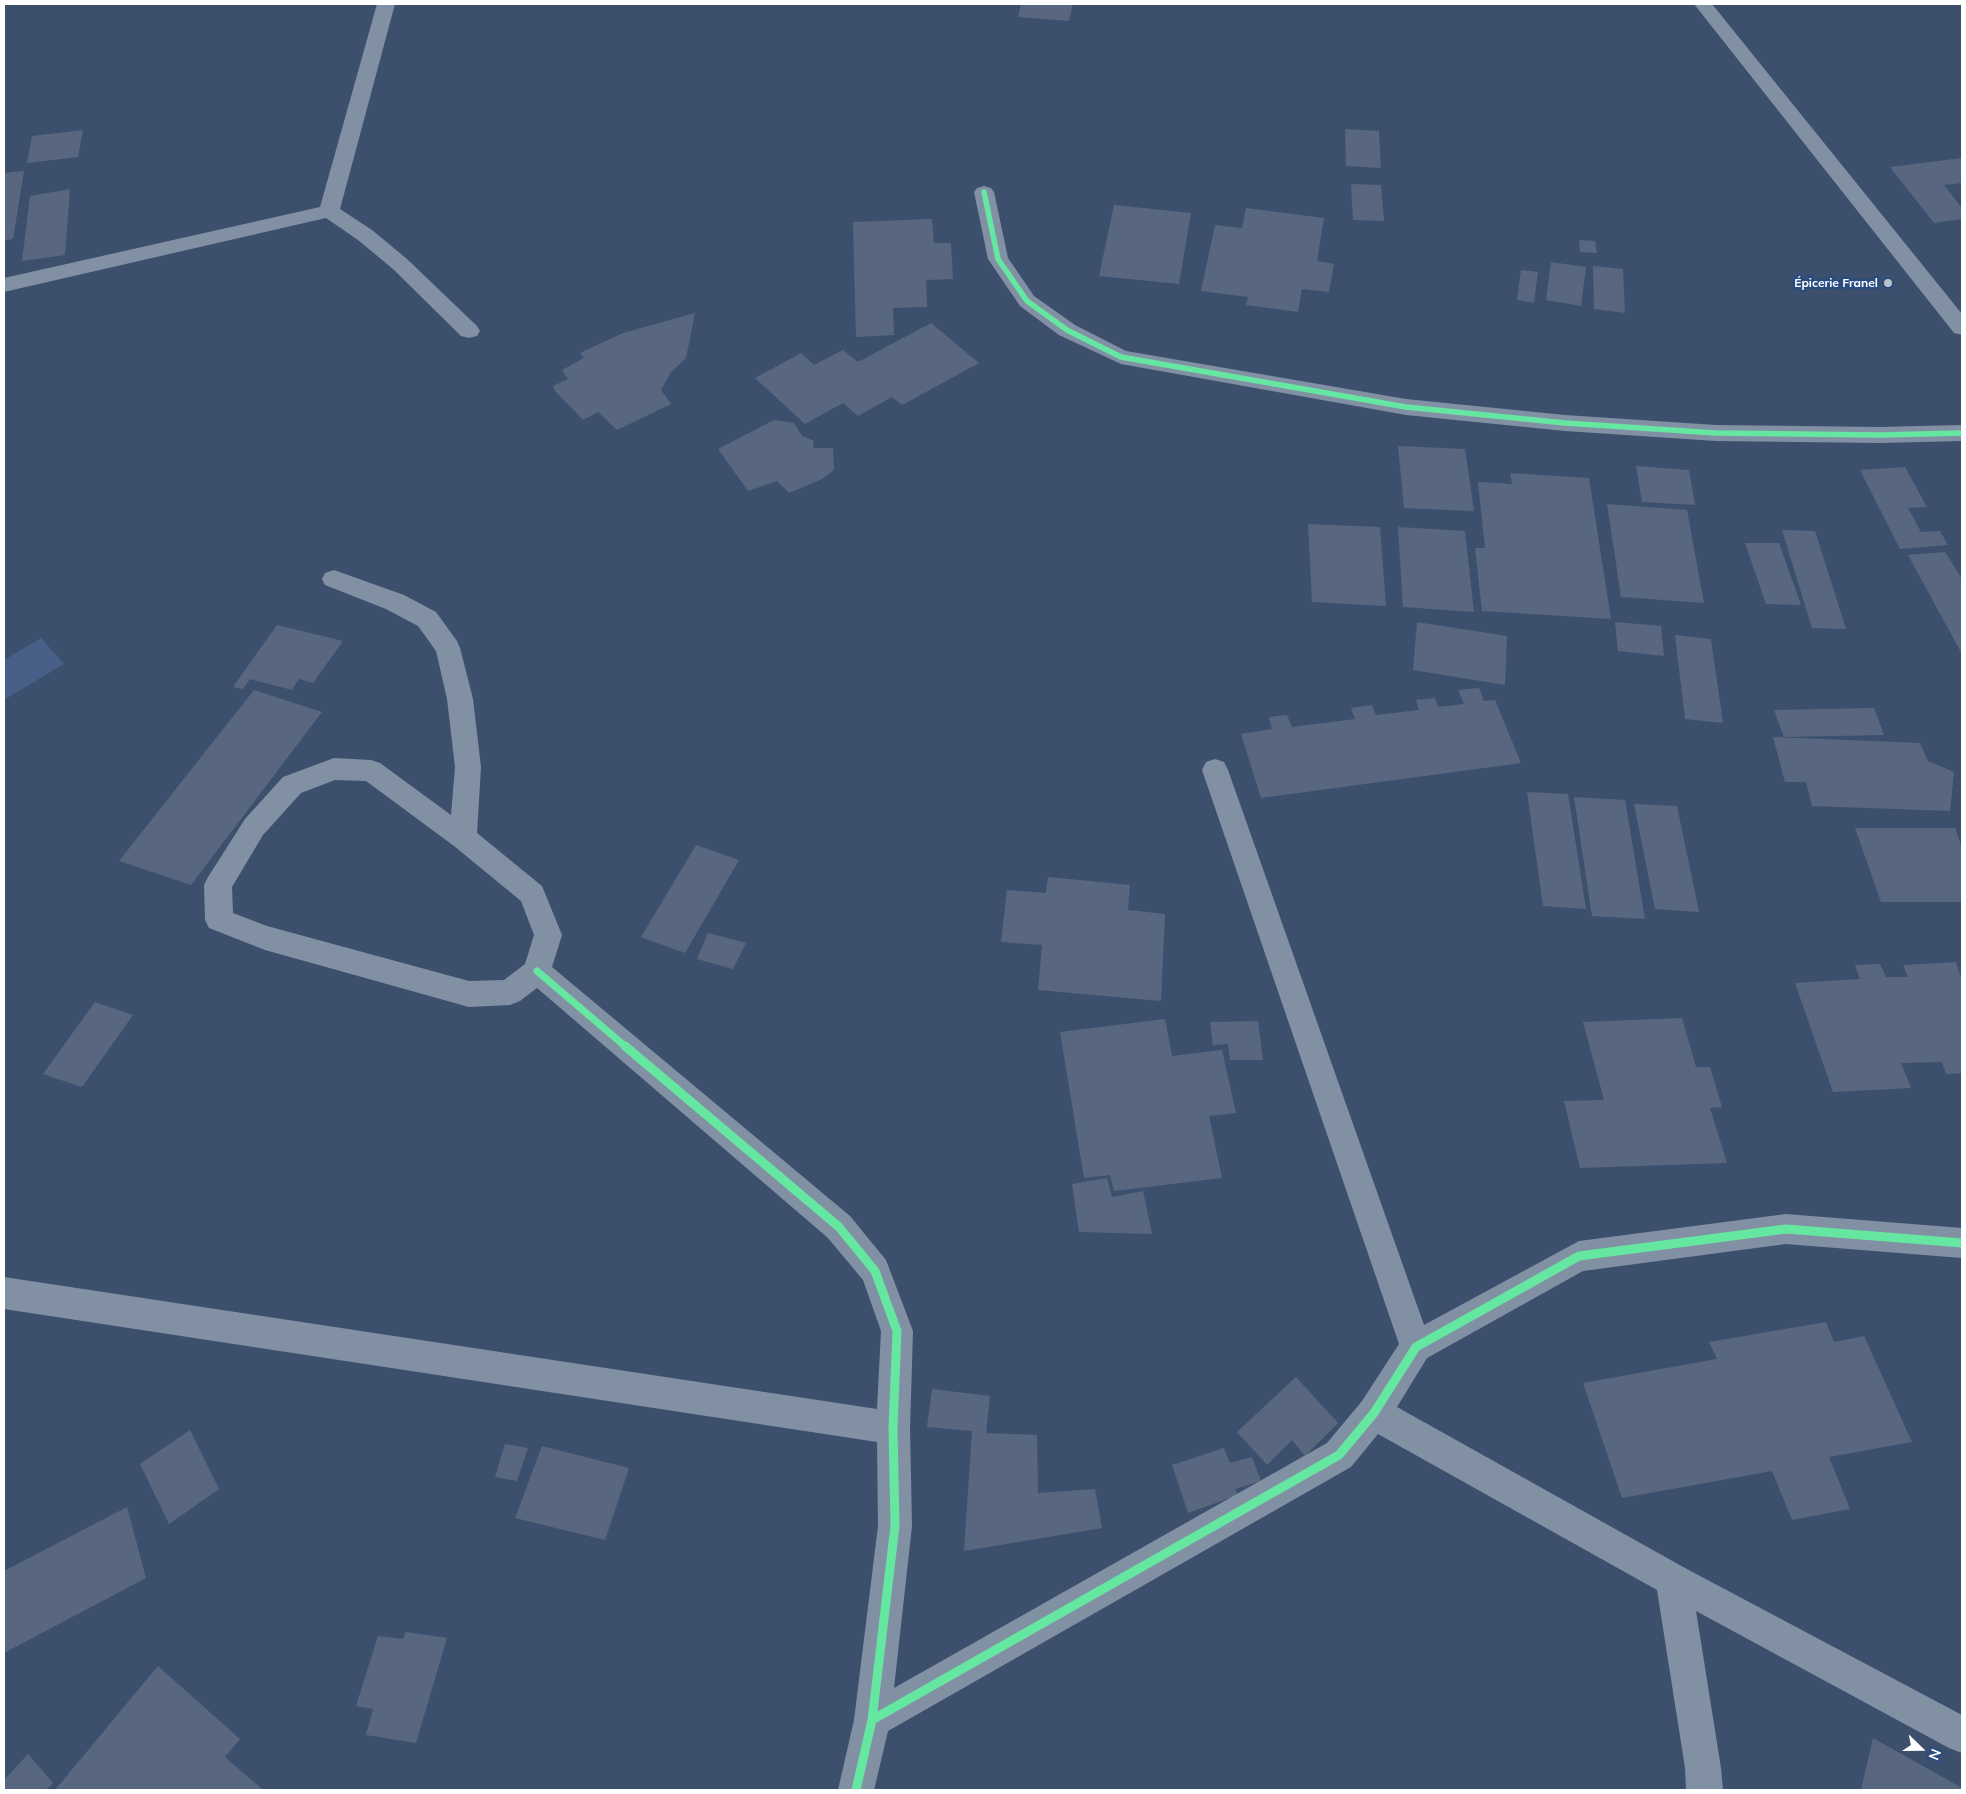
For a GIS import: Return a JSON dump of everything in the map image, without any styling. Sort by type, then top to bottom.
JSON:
[{"type":"street","points":[[329,211],[386,4]]},
{"type":"street","points":[[1703,4],[1962,328]]},
{"type":"street","points":[[984,192],[998,260],[1026,301],[1067,330],[1121,357],[1406,407],[1565,423],[1716,433],[1880,435],[1962,432]]},
{"type":"street","points":[[4,285],[329,211],[365,235],[400,264],[469,331]]},
{"type":"street","points":[[334,578],[395,602],[427,619],[448,648],[460,699],[468,767],[464,838]]},
{"type":"street","points":[[334,769],[371,771],[464,838],[532,894],[548,935],[536,970],[510,992],[469,994],[265,938],[219,920],[218,885],[254,827],[292,785],[334,769]]},
{"type":"street","points":[[1215,770],[1416,1348]]},
{"type":"street","points":[[536,970],[839,1227],[875,1271],[897,1331],[893,1428],[896,1526],[872,1720],[856,1790]]},
{"type":"street","points":[[872,1720],[1339,1456],[1374,1413],[1416,1348],[1579,1256],[1786,1229],[1962,1243]]},
{"type":"street","points":[[4,1293],[893,1428]]},
{"type":"street","points":[[1374,1413],[1673,1580],[1962,1735]]},
{"type":"street","points":[[1673,1580],[1703,1768],[1704,1790]]},
{"type":"water","points":[[41,638],[64,664],[4,700],[4,660]]},
{"type":"building","points":[[1021,4],[1073,4],[1069,21],[1018,17]]},
{"type":"building","points":[[1345,129],[1379,131],[1381,168],[1346,166]]},
{"type":"building","points":[[83,130],[78,157],[27,163],[32,136]]},
{"type":"building","points":[[1962,158],[1962,183],[1944,185],[1962,208],[1962,219],[1934,223],[1890,167]]},
{"type":"building","points":[[24,171],[13,239],[4,241],[4,173]]},
{"type":"building","points":[[1351,184],[1381,185],[1384,221],[1353,220]]},
{"type":"building","points":[[70,189],[65,255],[22,261],[30,196]]},
{"type":"building","points":[[1114,205],[1191,213],[1179,284],[1099,276]]},
{"type":"building","points":[[1246,208],[1324,218],[1317,261],[1334,264],[1329,292],[1302,289],[1298,312],[1246,305],[1248,297],[1201,291],[1215,225],[1242,228]]},
{"type":"building","points":[[932,219],[934,243],[951,243],[953,279],[926,280],[927,307],[893,308],[894,335],[856,337],[853,222]]},
{"type":"building","points":[[1579,240],[1595,241],[1597,253],[1580,252]]},
{"type":"building","points":[[1551,262],[1586,267],[1581,306],[1546,300]]},
{"type":"building","points":[[1593,266],[1623,269],[1625,313],[1594,309]]},
{"type":"building","points":[[1521,270],[1538,272],[1534,303],[1517,300]]},
{"type":"building","points":[[695,313],[686,358],[671,372],[661,390],[671,404],[617,430],[598,412],[583,420],[556,392],[553,386],[568,379],[562,370],[584,358],[580,353],[623,333]]},
{"type":"building","points":[[931,323],[979,363],[902,405],[892,397],[858,416],[843,403],[805,424],[755,378],[801,353],[814,365],[843,350],[858,362]]},
{"type":"building","points":[[774,420],[794,423],[802,436],[814,441],[813,448],[833,448],[834,470],[822,479],[789,493],[777,481],[748,491],[718,449]]},
{"type":"building","points":[[1398,446],[1465,449],[1474,511],[1404,508]]},
{"type":"building","points":[[1636,466],[1689,470],[1695,505],[1642,502]]},
{"type":"building","points":[[1905,467],[1927,507],[1908,508],[1921,532],[1940,531],[1948,545],[1900,549],[1860,470]]},
{"type":"building","points":[[1510,473],[1589,478],[1611,619],[1482,611],[1475,548],[1485,548],[1478,482],[1512,484]]},
{"type":"building","points":[[1607,504],[1687,510],[1704,603],[1621,597]]},
{"type":"building","points":[[1308,524],[1380,527],[1386,606],[1312,602]]},
{"type":"building","points":[[1398,527],[1465,531],[1474,612],[1403,607]]},
{"type":"building","points":[[1782,530],[1815,531],[1846,629],[1812,628]]},
{"type":"building","points":[[1745,543],[1779,543],[1801,605],[1766,604]]},
{"type":"building","points":[[1945,552],[1962,579],[1962,654],[1908,555]]},
{"type":"building","points":[[1417,622],[1507,636],[1505,685],[1413,670]]},
{"type":"building","points":[[1615,622],[1661,626],[1664,656],[1618,651]]},
{"type":"building","points":[[277,625],[343,641],[313,683],[299,679],[292,690],[250,679],[243,689],[233,687]]},
{"type":"building","points":[[1675,635],[1711,639],[1723,723],[1685,719]]},
{"type":"building","points":[[1479,688],[1484,701],[1495,700],[1521,763],[1261,798],[1241,734],[1272,729],[1269,717],[1287,715],[1292,727],[1355,719],[1351,708],[1372,705],[1376,715],[1419,710],[1416,700],[1435,698],[1438,707],[1464,704],[1458,690]]},
{"type":"building","points":[[254,690],[322,712],[191,885],[119,861]]},
{"type":"building","points":[[1874,708],[1884,735],[1784,737],[1774,710]]},
{"type":"building","points":[[1773,737],[1920,743],[1928,761],[1954,772],[1950,811],[1812,806],[1806,782],[1785,782]]},
{"type":"building","points":[[1527,792],[1568,794],[1586,909],[1543,906]]},
{"type":"building","points":[[1574,797],[1625,800],[1645,919],[1592,916]]},
{"type":"building","points":[[1634,804],[1677,806],[1699,912],[1655,909]]},
{"type":"building","points":[[1855,828],[1955,828],[1962,848],[1962,902],[1881,902]]},
{"type":"building","points":[[696,845],[739,860],[685,953],[641,937]]},
{"type":"building","points":[[1048,877],[1130,885],[1128,910],[1165,914],[1161,1001],[1038,990],[1042,945],[1001,942],[1007,890],[1046,893]]},
{"type":"building","points":[[708,933],[746,943],[733,969],[697,959]]},
{"type":"building","points":[[1956,962],[1960,975],[1962,975],[1962,1073],[1946,1074],[1942,1062],[1901,1063],[1911,1088],[1833,1092],[1795,983],[1860,979],[1855,965],[1880,964],[1886,977],[1908,977],[1903,965]]},
{"type":"building","points":[[95,1002],[133,1015],[82,1087],[43,1074]]},
{"type":"building","points":[[1682,1018],[1696,1067],[1710,1067],[1722,1107],[1710,1108],[1727,1163],[1580,1168],[1564,1101],[1604,1100],[1583,1022]]},
{"type":"building","points":[[1165,1019],[1172,1056],[1222,1050],[1236,1113],[1209,1116],[1222,1178],[1114,1191],[1110,1175],[1084,1178],[1060,1032]]},
{"type":"building","points":[[1258,1021],[1263,1060],[1230,1060],[1228,1044],[1213,1045],[1210,1022]]},
{"type":"building","points":[[1107,1178],[1112,1197],[1143,1191],[1152,1234],[1079,1232],[1072,1184]]},
{"type":"building","points":[[1826,1322],[1834,1342],[1864,1336],[1912,1442],[1829,1457],[1850,1509],[1792,1520],[1772,1471],[1622,1498],[1583,1383],[1717,1359],[1709,1342]]},
{"type":"building","points":[[1296,1377],[1338,1423],[1305,1456],[1292,1440],[1267,1465],[1237,1432]]},
{"type":"building","points":[[932,1389],[990,1396],[986,1433],[1037,1435],[1038,1493],[1095,1489],[1102,1528],[964,1551],[972,1431],[927,1427]]},
{"type":"building","points":[[190,1430],[219,1489],[169,1524],[140,1464]]},
{"type":"building","points":[[505,1444],[528,1448],[517,1481],[495,1477]]},
{"type":"building","points":[[542,1446],[629,1468],[605,1540],[515,1518]]},
{"type":"building","points":[[1224,1448],[1230,1463],[1252,1457],[1261,1481],[1235,1489],[1238,1495],[1188,1513],[1172,1465]]},
{"type":"building","points":[[127,1507],[146,1578],[4,1653],[4,1571]]},
{"type":"building","points":[[406,1632],[447,1638],[416,1743],[366,1735],[373,1709],[356,1706],[378,1636],[403,1639]]},
{"type":"building","points":[[158,1666],[240,1739],[225,1757],[263,1790],[55,1790]]},
{"type":"building","points":[[1873,1738],[1962,1788],[1962,1790],[1861,1790]]},
{"type":"building","points":[[28,1754],[53,1783],[46,1790],[4,1790],[4,1780]]},
{"type":"cycle path","points":[[984,192],[998,259],[1027,301],[1067,330],[1121,357],[1406,407],[1565,423],[1716,433],[1880,435],[1962,433]]},
{"type":"cycle path","points":[[537,971],[839,1227],[875,1271],[897,1331],[893,1428],[895,1526],[872,1720],[856,1790]]},
{"type":"cycle path","points":[[872,1720],[1339,1455],[1374,1413],[1416,1347],[1579,1256],[1786,1229],[1962,1243]]},
{"type":"place","name":"Épicerie Franel","points":[[1888,283]]}]
